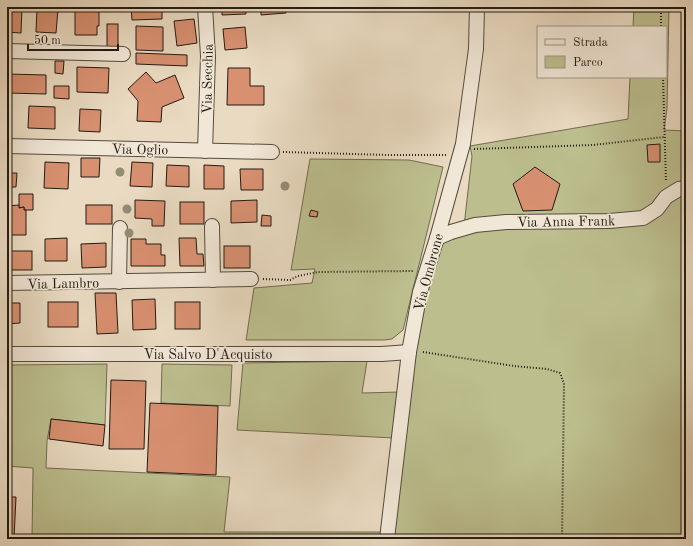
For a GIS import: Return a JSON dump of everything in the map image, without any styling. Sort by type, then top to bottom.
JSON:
[{"type":"street","name":"Via Secchia","points":[[205,7],[208,61],[205,151]]},
{"type":"street","name":"Via Ombrone","points":[[387,539],[409,352],[420,292],[437,238],[463,144],[476,49],[477,7]]},
{"type":"street","points":[[7,51],[124,54]]},
{"type":"street","name":"Via Oglio","points":[[7,146],[272,152]]},
{"type":"street","name":"Via Anna Frank","points":[[437,238],[475,225],[506,222],[610,221],[643,218],[657,209],[666,197],[679,189],[686,188]]},
{"type":"street","points":[[212,226],[213,280]]},
{"type":"street","name":"Via Lambro","points":[[119,282],[120,228]]},
{"type":"street","name":"Via Lambro","points":[[7,283],[251,279]]},
{"type":"street","name":"Via Salvo D'Acquisto","points":[[7,354],[222,355],[382,354],[409,352]]},
{"type":"path","points":[[661,7],[661,26]]},
{"type":"path","points":[[663,78],[666,197]]},
{"type":"path","points":[[272,152],[460,155],[473,149],[593,145],[664,137]]},
{"type":"path","points":[[251,279],[290,280],[298,276],[318,272],[427,271]]},
{"type":"path","points":[[409,352],[547,369],[560,373],[564,384],[562,539]]},
{"type":"green space","points":[[634,7],[669,7],[667,109],[664,130],[686,131],[686,539],[391,539],[415,351],[427,290],[442,244],[463,235],[472,156],[470,146],[628,119],[630,78],[667,78],[667,26],[633,26]]},
{"type":"green space","points":[[310,159],[409,160],[443,167],[403,330],[392,339],[246,340],[254,288],[312,283],[315,269],[291,270]]},
{"type":"green space","points":[[367,361],[362,393],[400,392],[394,438],[237,430],[243,363]]},
{"type":"green space","points":[[107,364],[105,425],[51,419],[47,441],[46,468],[230,477],[224,532],[382,532],[382,539],[32,539],[33,468],[7,466],[7,365]]},
{"type":"green space","points":[[162,364],[232,365],[230,406],[161,403]]},
{"type":"building","points":[[7,7],[22,7],[21,33],[7,32]]},
{"type":"building","points":[[131,7],[162,7],[162,19],[132,20]]},
{"type":"building","points":[[222,7],[246,7],[246,14],[222,15]]},
{"type":"building","points":[[261,7],[286,7],[286,13],[261,15]]},
{"type":"building","points":[[37,8],[58,9],[56,33],[36,32]]},
{"type":"building","points":[[75,8],[99,8],[99,26],[97,26],[97,35],[75,35]]},
{"type":"building","points":[[194,19],[197,43],[177,46],[174,21]]},
{"type":"building","points":[[107,24],[118,24],[118,48],[107,48]]},
{"type":"building","points":[[136,26],[163,27],[163,51],[136,50]]},
{"type":"building","points":[[245,27],[247,48],[225,50],[223,29]]},
{"type":"building","points":[[136,53],[187,55],[187,66],[136,64]]},
{"type":"building","points":[[55,61],[64,61],[63,74],[55,73]]},
{"type":"building","points":[[77,67],[109,68],[108,93],[77,92]]},
{"type":"building","points":[[228,68],[250,68],[250,86],[264,86],[264,105],[227,105]]},
{"type":"building","points":[[146,72],[156,83],[175,75],[184,98],[162,107],[161,122],[137,121],[138,101],[128,89]]},
{"type":"building","points":[[7,74],[46,75],[46,94],[7,93]]},
{"type":"building","points":[[54,86],[69,86],[69,99],[54,98]]},
{"type":"building","points":[[29,106],[55,107],[55,129],[28,128]]},
{"type":"building","points":[[80,109],[101,110],[100,132],[79,131]]},
{"type":"building","points":[[660,144],[660,162],[648,162],[647,145]]},
{"type":"building","points":[[81,158],[100,158],[99,177],[81,177]]},
{"type":"building","points":[[45,162],[69,163],[68,189],[44,188]]},
{"type":"building","points":[[132,162],[153,163],[152,187],[130,186]]},
{"type":"building","points":[[167,165],[189,166],[189,187],[166,186]]},
{"type":"building","points":[[204,165],[224,166],[224,189],[204,189]]},
{"type":"building","points":[[535,167],[560,184],[552,210],[523,211],[513,184]]},
{"type":"building","points":[[240,169],[263,169],[263,190],[241,190]]},
{"type":"building","points":[[7,173],[17,173],[16,187],[7,187]]},
{"type":"building","points":[[19,194],[33,194],[33,210],[24,210],[24,207],[19,208]]},
{"type":"building","points":[[135,200],[165,201],[164,226],[152,226],[152,219],[135,218]]},
{"type":"building","points":[[257,200],[257,222],[231,223],[231,201]]},
{"type":"building","points":[[180,202],[204,202],[204,224],[180,224]]},
{"type":"building","points":[[19,205],[19,208],[24,207],[24,210],[26,210],[26,235],[7,235],[7,206]]},
{"type":"building","points":[[86,205],[112,205],[112,224],[86,224]]},
{"type":"building","points":[[311,210],[318,212],[317,217],[309,216]]},
{"type":"building","points":[[262,215],[271,216],[271,226],[261,226]]},
{"type":"building","points":[[67,238],[67,261],[45,261],[45,239]]},
{"type":"building","points":[[179,238],[196,238],[197,254],[203,254],[204,266],[180,266]]},
{"type":"building","points":[[131,239],[146,239],[146,244],[161,244],[161,255],[165,255],[165,266],[131,266]]},
{"type":"building","points":[[106,243],[106,267],[82,268],[81,244]]},
{"type":"building","points":[[224,246],[250,246],[250,268],[224,268]]},
{"type":"building","points":[[7,251],[32,251],[32,270],[7,270]]},
{"type":"building","points":[[95,293],[116,293],[118,333],[97,334]]},
{"type":"building","points":[[155,299],[156,329],[133,330],[132,300]]},
{"type":"building","points":[[48,302],[78,302],[78,327],[48,327]]},
{"type":"building","points":[[175,302],[200,302],[200,329],[175,329]]},
{"type":"building","points":[[7,303],[20,303],[20,323],[7,324]]},
{"type":"building","points":[[111,380],[146,381],[144,449],[109,449]]},
{"type":"building","points":[[150,403],[218,406],[216,475],[147,472]]},
{"type":"building","points":[[51,419],[105,425],[103,446],[49,439]]},
{"type":"building","points":[[7,497],[16,497],[14,539],[7,539]]}]
